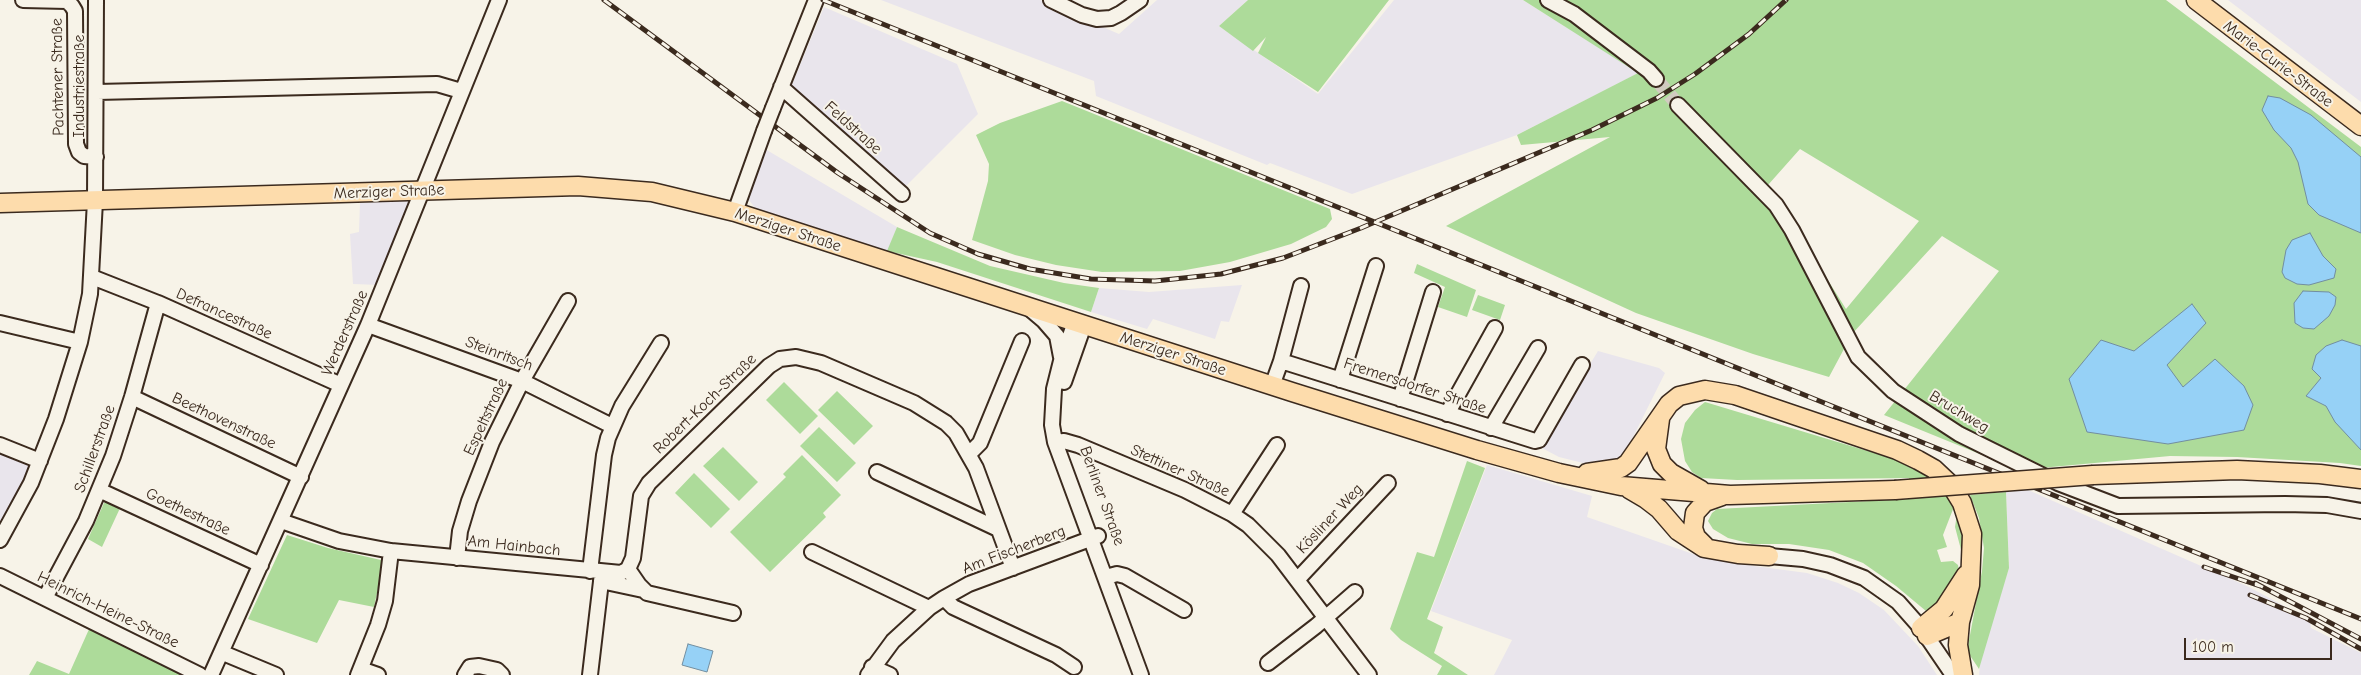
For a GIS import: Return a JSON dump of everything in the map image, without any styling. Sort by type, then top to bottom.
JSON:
[{"type":"main road","name":"Marie-Curie-Straße","points":[[2196,0],[2361,126]]},
{"type":"main road","name":"Merziger Straße","points":[[0,203],[578,186],[608,187],[674,196],[735,212],[1272,386],[1552,472]]},
{"type":"main road","points":[[1552,472],[1603,473],[1621,468],[1635,453],[1668,404],[1685,394],[1705,390],[1719,391],[1897,450],[1918,460],[1934,469],[1951,484],[1961,502],[1972,534],[1970,585],[1960,622],[1958,645],[1963,675]]},
{"type":"main road","points":[[1662,412],[1656,434],[1656,449],[1662,464],[1686,482],[1711,494]]},
{"type":"main road","points":[[1552,472],[1621,486],[1730,495],[1895,490],[2093,475],[2237,470],[2320,474],[2361,479]]},
{"type":"main road","points":[[1621,486],[1646,499],[1659,509],[1685,538],[1714,551]]},
{"type":"main road","points":[[1730,495],[1705,502],[1695,513],[1693,528],[1696,537],[1705,547],[1714,551],[1769,556]]},
{"type":"main road","points":[[1924,632],[1944,609],[1972,566]]},
{"type":"main road","points":[[1924,632],[1960,622]]},
{"type":"street","name":"Pachtener Straße","points":[[23,0],[67,1],[75,11],[76,144],[79,152],[84,156],[96,157]]},
{"type":"street","name":"Industriestraße","points":[[0,540],[40,461],[56,419],[73,340],[92,277],[97,92],[96,0]]},
{"type":"street","name":"Werderstraße","points":[[211,675],[223,652],[368,325],[461,92],[500,0]]},
{"type":"street","points":[[1051,0],[1082,15],[1097,19],[1111,18],[1140,0]]},
{"type":"street","points":[[1548,0],[1574,14],[1649,71],[1656,79]]},
{"type":"street","points":[[735,212],[764,131],[815,4]]},
{"type":"street","points":[[97,92],[437,84],[461,92]]},
{"type":"street","name":"Feldstraße","points":[[781,87],[902,194]]},
{"type":"street","name":"Bruchweg","points":[[1678,105],[1776,204],[1792,230],[1858,357],[1893,391],[1959,434],[2058,483],[2118,506],[2285,504],[2327,506],[2361,511]]},
{"type":"street","points":[[1340,380],[1376,266]]},
{"type":"street","name":"Defrancestraße","points":[[92,277],[158,303],[341,385]]},
{"type":"street","points":[[1272,386],[1281,361],[1301,286]]},
{"type":"street","points":[[1400,400],[1432,292]]},
{"type":"street","name":"Espeltstraße","points":[[457,558],[460,531],[479,473],[522,381],[568,301]]},
{"type":"street","name":"Schillerstraße","points":[[46,598],[78,538],[99,490],[132,397],[158,303]]},
{"type":"street","name":"Berliner Straße","points":[[1028,307],[1044,320],[1057,336],[1061,361]]},
{"type":"street","points":[[0,324],[73,340]]},
{"type":"street","name":"Berliner Straße","points":[[1079,324],[1061,361],[1052,409],[1059,442],[1148,675]]},
{"type":"street","name":"Berliner Straße","points":[[1059,442],[1062,390],[1079,324]]},
{"type":"street","name":"Steinritsch","points":[[368,325],[522,381],[612,426]]},
{"type":"street","points":[[1447,414],[1495,328]]},
{"type":"street","points":[[969,454],[980,443],[1022,341]]},
{"type":"street","points":[[590,675],[598,575],[604,455],[612,426],[661,342]]},
{"type":"street","points":[[1491,428],[1538,348]]},
{"type":"street","name":"Robert-Koch-Straße","points":[[628,569],[633,558],[640,496],[649,483],[749,384],[780,359],[787,357],[808,358],[914,403],[946,423],[956,433],[969,454],[1013,568]]},
{"type":"street","name":"Fremersdorfer Straße","points":[[1281,361],[1534,441],[1539,440],[1582,365]]},
{"type":"street","name":"Beethovenstraße","points":[[132,397],[301,477]]},
{"type":"street","name":"Stettiner Straße","points":[[1059,442],[1078,445],[1185,490],[1232,514],[1260,536],[1297,580],[1369,675]]},
{"type":"street","points":[[0,445],[40,461]]},
{"type":"street","points":[[1232,514],[1277,445]]},
{"type":"street","points":[[877,472],[998,529]]},
{"type":"street","name":"Kösliner Weg","points":[[1297,580],[1388,483]]},
{"type":"street","name":"Goethestraße","points":[[99,490],[261,565]]},
{"type":"street","name":"Am Hainbach","points":[[281,522],[338,541],[391,551],[598,575],[621,573],[628,569]]},
{"type":"street","name":"Am Fischerberg","points":[[890,675],[870,671],[893,641],[929,608],[969,584],[1095,538]]},
{"type":"street","points":[[378,675],[359,672],[378,626],[385,601],[391,551]]},
{"type":"street","points":[[812,552],[929,608]]},
{"type":"street","points":[[1769,556],[1803,559],[1849,570],[1864,578],[1898,602],[1924,632],[1953,675]]},
{"type":"street","points":[[628,569],[642,590]]},
{"type":"street","points":[[598,575],[642,590],[733,613]]},
{"type":"street","name":"Heinrich-Heine-Straße","points":[[0,576],[200,675]]},
{"type":"street","points":[[1109,576],[1124,576],[1143,585],[1184,610]]},
{"type":"street","name":"Berliner Straße","points":[[1109,576],[1141,675]]},
{"type":"street","points":[[1268,663],[1326,618],[1355,592]]},
{"type":"street","points":[[944,598],[953,607],[1056,655],[1074,668]]},
{"type":"street","points":[[223,652],[276,675]]},
{"type":"street","points":[[465,675],[470,667],[479,666],[498,670],[502,675]]},
{"type":"shaded area","points":[[881,0],[1040,0],[1119,34],[1157,0],[1248,0],[1219,26],[1318,94],[1394,0],[1523,0],[1639,73],[1517,135],[1352,194],[1270,163],[1267,165],[1096,96],[1094,81]]},
{"type":"shaded area","points":[[2228,0],[2361,0],[2361,102]]},
{"type":"shaded area","points":[[824,7],[957,64],[978,114],[902,190],[870,163],[791,87]]},
{"type":"shaded area","points":[[765,149],[897,227],[887,253],[755,208],[749,200],[749,190]]},
{"type":"shaded area","points":[[410,200],[380,285],[353,284],[350,234],[359,232],[360,203]]},
{"type":"shaded area","points":[[1242,285],[1229,322],[1221,321],[1215,339],[1153,319],[1147,329],[1091,312],[1099,288],[1149,292]]},
{"type":"shaded area","points":[[1598,351],[1659,368],[1665,373],[1624,455],[1615,462],[1605,465],[1587,464],[1559,457],[1540,447]]},
{"type":"shaded area","points":[[0,450],[32,464],[13,506],[0,527]]},
{"type":"shaded area","points":[[1487,465],[1592,496],[1587,517],[1693,554],[1754,566],[1807,573],[1838,583],[1859,593],[1884,610],[1918,646],[1937,675],[1494,675],[1512,640],[1431,611]]},
{"type":"shaded area","points":[[2028,490],[2249,587],[2310,620],[2311,628],[2361,653],[2361,675],[1979,675],[1981,655],[2009,568],[2006,492]]},
{"type":"green space","points":[[1248,0],[1389,0],[1318,92],[1258,53],[1266,37],[1253,51],[1219,26]]},
{"type":"green space","points":[[1523,0],[2166,0],[2361,147],[2361,466],[2237,457],[2170,456],[2019,470],[1884,415],[1999,271],[1942,236],[1852,334],[1829,377],[1753,354],[1636,313],[1446,226],[1610,137],[1521,145],[1517,135],[1638,73]],"holes":[[[1800,149],[1919,221],[1846,309],[1768,185]]]},
{"type":"green space","points":[[1062,101],[1330,209],[1332,219],[1326,227],[1291,244],[1230,262],[1180,271],[1102,272],[1056,265],[1015,255],[972,240],[988,181],[989,164],[976,135],[1000,123]]},
{"type":"green space","points":[[897,227],[990,266],[1064,283],[1099,288],[1091,312],[937,262],[887,251]]},
{"type":"green space","points":[[1417,264],[1476,290],[1467,317],[1438,307],[1445,287],[1414,273]]},
{"type":"green space","points":[[1478,295],[1505,305],[1500,320],[1472,310]]},
{"type":"green space","points":[[784,382],[818,416],[800,434],[766,400]]},
{"type":"green space","points":[[837,391],[873,426],[854,445],[818,410]]},
{"type":"green space","points":[[1705,402],[1894,459],[1923,472],[1947,496],[1952,496],[1955,504],[1943,535],[1947,547],[1937,550],[1941,562],[1953,561],[1958,565],[1960,577],[1931,611],[1926,611],[1896,586],[1863,563],[1829,550],[1789,544],[1752,544],[1728,538],[1713,529],[1708,521],[1712,513],[1717,509],[1908,499],[1909,478],[1737,480],[1701,478],[1692,472],[1685,461],[1681,439],[1685,423],[1695,410]]},
{"type":"green space","points":[[819,427],[856,463],[837,482],[800,446]]},
{"type":"green space","points":[[723,447],[758,482],[739,501],[703,466]]},
{"type":"green space","points":[[802,455],[841,495],[823,513],[826,517],[770,572],[730,532],[786,477],[783,474]]},
{"type":"green space","points":[[1467,461],[1485,468],[1427,619],[1443,627],[1434,653],[1468,675],[1437,675],[1442,666],[1401,640],[1390,629],[1417,552],[1434,557]]},
{"type":"green space","points":[[694,473],[730,509],[711,528],[675,493]]},
{"type":"green space","points":[[2006,492],[2009,568],[1979,669],[1967,651],[1982,571],[1984,548],[1979,518],[1970,495]]},
{"type":"green space","points":[[110,501],[121,506],[102,547],[88,539],[104,503]]},
{"type":"green space","points":[[1957,514],[1964,524],[1964,561],[1955,527]]},
{"type":"green space","points":[[287,535],[328,548],[381,560],[382,569],[374,607],[339,600],[317,643],[248,619]]},
{"type":"green space","points":[[90,627],[185,675],[29,675],[37,661],[69,674]]},
{"type":"water","points":[[2268,96],[2280,98],[2311,115],[2361,157],[2361,233],[2319,215],[2308,204],[2298,162],[2291,148],[2274,130],[2262,110]]},
{"type":"water","points":[[2310,233],[2323,256],[2336,269],[2334,278],[2309,285],[2297,284],[2285,278],[2282,272],[2286,250],[2292,240]]},
{"type":"water","points":[[2303,291],[2329,292],[2336,297],[2335,305],[2329,316],[2314,329],[2303,328],[2295,323],[2294,303]]},
{"type":"water","points":[[2192,304],[2206,323],[2167,365],[2183,387],[2215,359],[2244,386],[2253,405],[2244,430],[2168,444],[2087,432],[2069,379],[2101,340],[2134,351]]},
{"type":"water","points":[[2342,340],[2361,346],[2361,450],[2335,422],[2326,406],[2306,396],[2321,378],[2312,369],[2316,355],[2326,346]]},
{"type":"water","points":[[688,644],[713,651],[707,672],[682,665]]},
{"type":"tunnel","points":[[1656,79],[1678,105]]},
{"type":"railway","points":[[604,0],[838,173],[930,233],[978,254],[1030,269],[1091,279],[1155,281],[1221,274],[1283,258],[1361,228],[1592,130],[1657,98],[1695,74],[1749,34],[1786,0]]},
{"type":"railway","points":[[823,0],[2361,619]]},
{"type":"railway","points":[[2204,567],[2260,586]]},
{"type":"railway","points":[[2255,583],[2361,639]]},
{"type":"railway","points":[[2250,595],[2306,618],[2361,649]]}]
